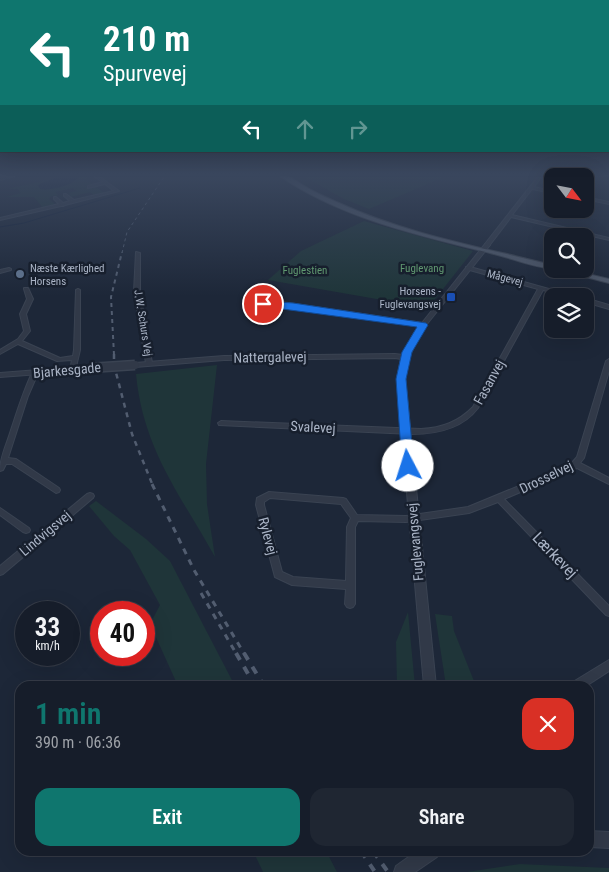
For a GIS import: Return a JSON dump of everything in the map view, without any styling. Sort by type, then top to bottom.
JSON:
[{"type":"main road","points":[[360,215],[544,260]]},
{"type":"main road","points":[[375,215],[544,265]]},
{"type":"main road","points":[[594,272],[609,276]]},
{"type":"main road","points":[[594,277],[609,281]]},
{"type":"street","points":[[0,219],[18,215]]},
{"type":"street","name":"Fuglevangsvej","points":[[429,681],[412,519],[401,379],[405,358],[423,325],[510,216]]},
{"type":"street","points":[[510,216],[609,239]]},
{"type":"street","name":"J.W. Schurs Vej","points":[[138,253],[137,292],[149,363]]},
{"type":"street","name":"Mågevej","points":[[468,268],[544,289]]},
{"type":"street","points":[[0,272],[9,269]]},
{"type":"street","name":"Fasanvej","points":[[404,432],[435,431],[452,426],[467,418],[475,408],[541,288]]},
{"type":"street","points":[[0,352],[17,342],[27,331],[23,314],[30,300],[26,289]]},
{"type":"street","points":[[73,370],[78,290]]},
{"type":"street","points":[[594,303],[609,307]]},
{"type":"street","points":[[263,304],[284,305],[423,325]]},
{"type":"street","points":[[17,342],[59,360],[75,358]]},
{"type":"street","name":"Nattergalevej","points":[[135,364],[208,358],[395,356],[405,358]]},
{"type":"street","name":"Drosselvej","points":[[412,519],[469,510],[500,499],[576,464],[609,362]]},
{"type":"street","name":"Bjarkesgade","points":[[0,376],[135,364]]},
{"type":"street","points":[[0,468],[35,373]]},
{"type":"street","name":"Svalevej","points":[[221,423],[404,432]]},
{"type":"street","points":[[4,461],[13,460],[56,490]]},
{"type":"street","points":[[576,464],[609,481]]},
{"type":"street","name":"Rylevej","points":[[350,585],[292,581],[278,574],[260,500],[269,495],[342,501],[355,518]]},
{"type":"street","name":"Lindvigsvej","points":[[0,571],[90,496]]},
{"type":"street","name":"Lærkevej","points":[[500,499],[609,612]]},
{"type":"street","points":[[0,511],[26,530]]},
{"type":"street","points":[[350,604],[351,527],[355,518],[412,519]]},
{"type":"street","points":[[585,681],[609,665]]},
{"type":"street","points":[[594,839],[609,840]]},
{"type":"street","points":[[402,872],[425,856]]},
{"type":"green space","name":"Fuglevang","points":[[364,221],[473,251],[428,308],[268,280],[301,251]]},
{"type":"green space","points":[[217,365],[206,464],[207,504],[215,557],[176,491],[155,448],[146,425],[136,374]]},
{"type":"green space","points":[[96,501],[146,539],[170,561],[232,681],[176,681],[155,635],[155,614],[160,605],[130,550],[114,536],[89,506]]},
{"type":"green space","points":[[408,612],[415,681],[397,681],[396,642]]},
{"type":"green space","points":[[435,614],[452,616],[454,631],[474,681],[445,681]]},
{"type":"green space","points":[[255,856],[329,856],[337,872],[263,872]]},
{"type":"green space","points":[[520,864],[609,868],[609,872],[467,872]]},
{"type":"waterway","points":[[0,227],[24,223],[52,215]]},
{"type":"railway","points":[[122,253],[127,232],[139,215]]},
{"type":"railway","points":[[114,355],[111,297],[122,252]]},
{"type":"railway","points":[[114,355],[114,365],[132,434],[153,486]]},
{"type":"railway","points":[[152,484],[194,570],[245,655]]},
{"type":"railway","points":[[201,593],[237,655]]},
{"type":"railway","points":[[236,653],[252,681]]},
{"type":"railway","points":[[244,653],[261,681]]},
{"type":"railway","points":[[364,856],[375,872]]},
{"type":"railway","points":[[377,856],[388,872]]},
{"type":"place","name":"Næste Kærlighed Horsens","points":[[20,274]]},
{"type":"place","name":"Horsens - Fuglevangsvej","points":[[451,297]]},
{"type":"route","points":[[263,304],[293,306],[423,325],[407,352],[401,379],[408,466]]},
{"type":"park label","name":"Fuglestien","points":[[305,270]]}]
